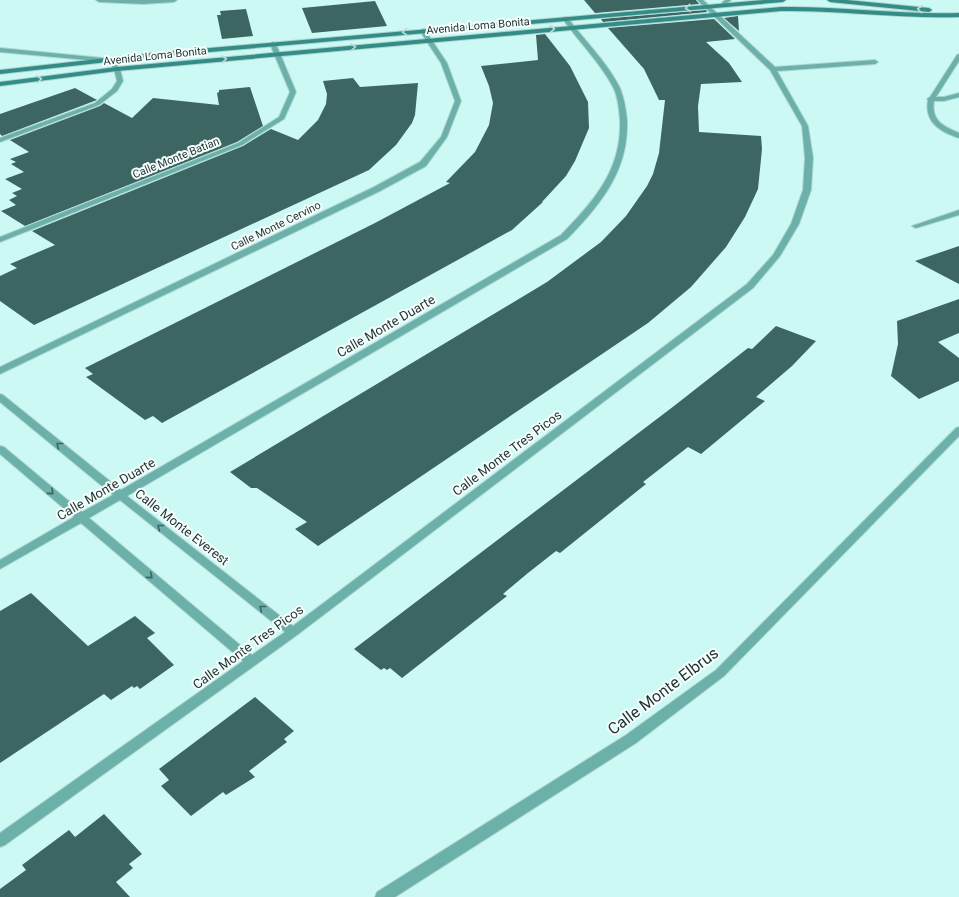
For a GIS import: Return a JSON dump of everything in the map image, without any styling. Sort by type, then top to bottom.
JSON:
[{"type":"main road","name":"Avenida Loma Bonita","points":[[0,72],[273,44],[565,18],[704,3],[783,0]]},
{"type":"main road","name":"Avenida Loma Bonita","points":[[830,0],[866,1],[959,14]]},
{"type":"main road","name":"Avenida Loma Bonita","points":[[0,84],[117,69],[276,54],[808,8],[931,16],[959,14]]},
{"type":"street","points":[[99,0],[143,2],[174,0]]},
{"type":"street","name":"Calle Monte Tres Picos","points":[[0,841],[292,632],[750,286],[776,256],[795,224],[808,190],[809,158],[805,126],[773,69],[704,3]]},
{"type":"street","name":"Calle Monte Duarte","points":[[0,566],[564,237],[584,217],[613,176],[622,152],[625,127],[622,108],[616,88],[565,18]]},
{"type":"street","name":"Calle Monte Cervino","points":[[0,371],[377,189],[423,164],[444,137],[458,101],[444,63],[423,31]]},
{"type":"street","name":"Calle Monte Batian","points":[[0,240],[240,144],[282,118],[293,92],[273,44]]},
{"type":"street","points":[[0,50],[111,60],[117,69],[120,81],[115,90],[97,104],[0,140]]},
{"type":"street","points":[[959,56],[930,99],[930,116],[933,122],[944,130],[959,136]]},
{"type":"street","points":[[773,69],[875,62]]},
{"type":"street","points":[[930,99],[944,99],[959,95]]},
{"type":"street","points":[[916,226],[959,212]]},
{"type":"street","name":"Calle Monte Everest","points":[[0,397],[121,496],[292,632]]},
{"type":"street","name":"Calle Monte Elbrus","points":[[382,897],[631,739],[720,673],[959,430]]},
{"type":"street","points":[[0,448],[81,519],[251,661]]},
{"type":"building","points":[[584,0],[696,0],[699,4],[595,13]]},
{"type":"building","points":[[375,1],[387,26],[312,33],[302,8]]},
{"type":"building","points":[[246,9],[253,36],[222,39],[217,15],[221,15],[220,11]]},
{"type":"building","points":[[706,10],[707,12],[603,22],[601,19]]},
{"type":"building","points":[[738,16],[739,31],[724,18]]},
{"type":"building","points":[[714,19],[735,39],[706,42],[729,63],[742,82],[701,84],[698,106],[699,132],[761,136],[762,149],[758,189],[745,217],[726,247],[691,287],[648,323],[318,546],[295,529],[307,522],[257,488],[251,488],[230,472],[547,282],[601,242],[626,216],[647,186],[653,174],[659,153],[665,100],[659,100],[644,69],[608,28]]},
{"type":"building","points":[[545,34],[570,66],[588,102],[589,128],[575,161],[566,176],[543,202],[512,230],[162,423],[153,416],[145,420],[86,377],[93,374],[85,368],[375,223],[450,183],[446,182],[475,152],[489,125],[493,103],[489,86],[481,66],[538,60],[536,35]]},
{"type":"building","points":[[353,78],[360,87],[418,83],[415,115],[412,123],[396,145],[369,170],[34,325],[0,301],[0,276],[17,268],[10,264],[55,245],[32,231],[243,146],[271,129],[298,140],[318,120],[326,104],[327,94],[323,81]]},
{"type":"building","points":[[250,87],[263,126],[237,142],[25,226],[1,211],[16,205],[9,200],[17,196],[12,193],[22,189],[5,179],[24,172],[11,164],[16,162],[10,159],[29,152],[10,140],[100,106],[104,103],[132,118],[153,98],[219,105],[217,93],[219,90]]},
{"type":"building","points":[[75,88],[97,100],[2,136],[0,134],[0,114]]},
{"type":"building","points":[[959,246],[959,284],[915,261]]},
{"type":"building","points":[[959,299],[959,333],[938,342],[959,358],[959,381],[919,399],[891,376],[898,344],[897,321]]},
{"type":"building","points":[[776,326],[816,341],[792,366],[756,397],[765,401],[701,454],[688,447],[643,482],[646,484],[560,553],[556,551],[528,573],[503,594],[507,596],[402,678],[390,668],[387,670],[384,668],[381,670],[354,649],[748,348],[752,349]]},
{"type":"building","points":[[31,593],[88,646],[135,616],[155,633],[147,638],[174,665],[140,689],[137,686],[134,688],[132,686],[111,700],[104,694],[0,763],[0,611]]},
{"type":"building","points":[[255,697],[294,731],[284,739],[287,742],[249,771],[255,777],[226,795],[223,792],[191,816],[161,786],[169,780],[159,769]]},
{"type":"building","points":[[104,814],[142,854],[129,864],[133,868],[116,882],[130,897],[0,897],[0,889],[26,870],[22,865],[69,830],[75,837]]}]
